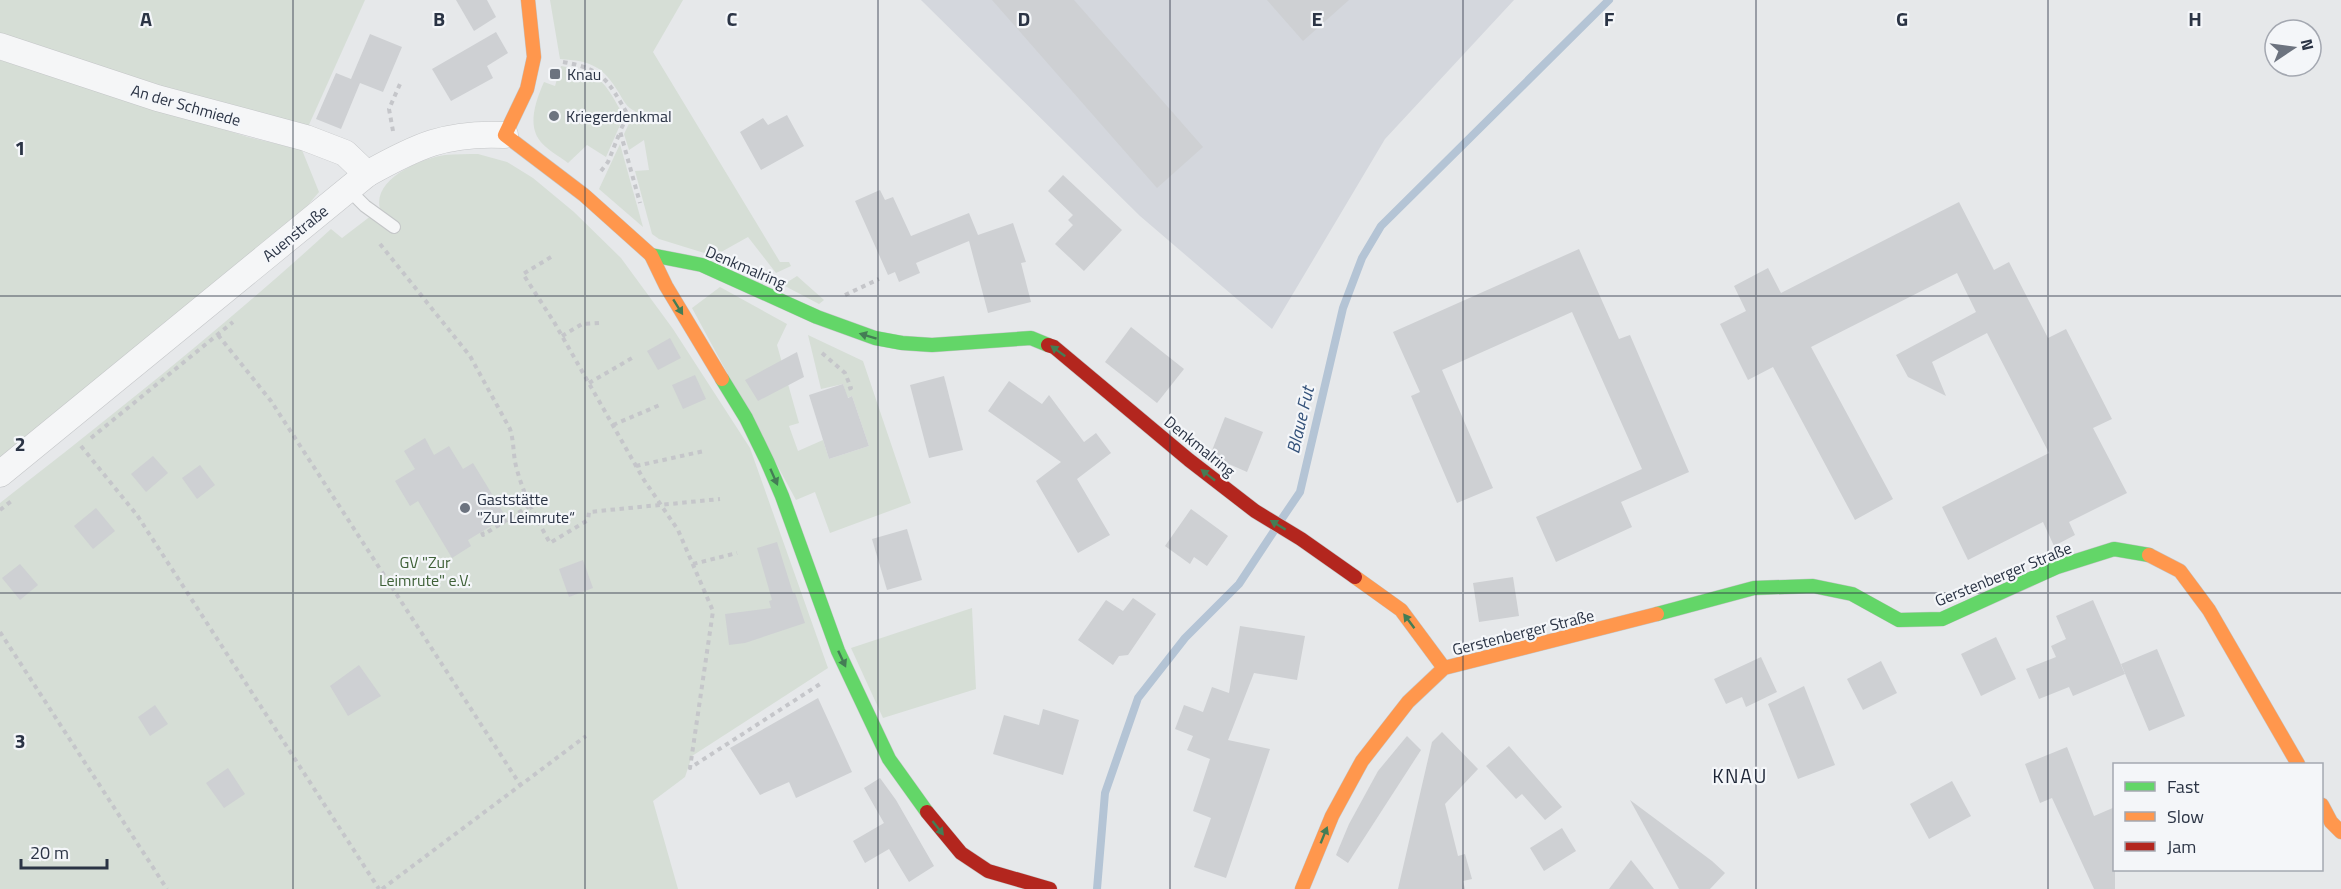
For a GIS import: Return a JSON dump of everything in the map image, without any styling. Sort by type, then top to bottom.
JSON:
[{"type":"street","points":[[505,135],[527,89],[534,57],[528,0]]},
{"type":"street","name":"An der Schmiede","points":[[0,46],[157,98],[306,138],[345,153],[358,181]]},
{"type":"street","name":"Auenstraße","points":[[0,474],[358,181],[401,155],[444,138],[474,133],[505,135]]},
{"type":"street","name":"Denkmalring","points":[[505,135],[584,195],[651,255],[666,286],[746,418],[767,461],[838,651],[889,759],[939,830],[961,853],[988,871],[1050,889]]},
{"type":"street","name":"Denkmalring","points":[[651,255],[702,265],[817,317],[875,338],[903,344],[932,345],[1031,338],[1054,346],[1189,460],[1255,511],[1301,539],[1401,610],[1444,668]]},
{"type":"street","name":"Gerstenberger Straße","points":[[1444,668],[1583,634],[1754,588],[1813,586],[1851,594],[1899,620],[1942,619],[2057,567],[2114,549],[2149,555],[2180,572],[2209,609],[2297,763]]},
{"type":"street","points":[[1302,889],[1332,816],[1362,761],[1408,702],[1444,668]]},
{"type":"street","points":[[2323,807],[2331,822],[2341,832]]},
{"type":"lane","points":[[358,181],[365,206],[394,227]]},
{"type":"path","points":[[564,63],[588,67],[602,76],[628,115],[608,162],[584,195]]},
{"type":"path","points":[[400,84],[389,109],[401,155]]},
{"type":"path","points":[[620,131],[647,229],[640,246]]},
{"type":"path","points":[[380,218],[369,232],[470,356],[510,429],[514,441],[515,463],[529,506],[550,543],[588,520],[590,512],[660,503],[720,499]]},
{"type":"path","points":[[551,257],[523,274],[562,336],[636,466],[678,530],[713,611],[690,768],[846,668]]},
{"type":"path","points":[[562,336],[582,324],[599,323]]},
{"type":"path","points":[[218,335],[271,400],[521,786]]},
{"type":"path","points":[[816,347],[845,373],[851,388],[845,390]]},
{"type":"path","points":[[589,382],[632,358]]},
{"type":"path","points":[[612,425],[662,404]]},
{"type":"path","points":[[81,446],[137,515],[381,889],[586,736]]},
{"type":"path","points":[[636,466],[704,451]]},
{"type":"path","points":[[482,532],[483,535],[529,506]]},
{"type":"path","points":[[693,564],[737,553]]},
{"type":"path","points":[[0,632],[167,889]]},
{"type":"shaded area","points":[[921,0],[1514,0],[1385,139],[1272,329],[1140,216]]},
{"type":"green space","points":[[0,0],[365,0],[308,127],[175,91],[0,35]]},
{"type":"green space","points":[[550,0],[683,0],[653,52],[780,262],[789,262],[791,266],[776,273],[748,237],[714,256],[659,239],[652,234],[635,171],[649,170],[644,140],[629,150],[624,134],[635,111],[627,106],[613,84],[601,71],[580,61],[560,59]]},
{"type":"green space","points":[[0,60],[248,137],[302,150],[319,192],[308,205],[179,316],[0,460]]},
{"type":"green space","points":[[561,66],[594,76],[606,87],[624,116],[606,157],[587,145],[568,163],[538,138],[534,124],[536,102],[544,82],[555,86]]},
{"type":"green space","points":[[620,144],[643,227],[599,189]]},
{"type":"green space","name":"GV \"Zur Leimrute\" e.V.","points":[[478,154],[507,162],[533,178],[574,212],[621,258],[673,329],[750,448],[828,668],[692,756],[685,777],[653,801],[678,889],[0,889],[0,503],[168,369],[331,229],[342,238],[380,209],[380,198],[384,188],[401,172],[412,165],[435,157]]},
{"type":"green space","points":[[797,276],[824,300],[819,304],[783,285]]},
{"type":"green space","points":[[720,287],[787,324],[777,345],[799,423],[789,426],[798,451],[823,440],[829,459],[869,446],[852,396],[847,398],[843,384],[821,389],[808,335],[863,361],[911,503],[830,533],[815,492],[796,500],[692,308]]},
{"type":"green space","points":[[972,608],[976,689],[883,718],[851,648]]},
{"type":"building","points":[[456,0],[487,0],[496,17],[474,31]]},
{"type":"building","points":[[992,0],[1074,0],[1203,147],[1157,188]]},
{"type":"building","points":[[1267,0],[1349,0],[1303,41]]},
{"type":"building","points":[[496,32],[508,53],[487,66],[493,78],[451,101],[432,69]]},
{"type":"building","points":[[370,34],[402,47],[383,92],[360,83],[341,129],[316,119],[336,73],[351,79]]},
{"type":"building","points":[[787,115],[804,146],[761,170],[740,132],[763,118],[768,125]]},
{"type":"building","points":[[1063,175],[1122,230],[1084,271],[1055,244],[1073,225],[1068,220],[1073,215],[1048,191]]},
{"type":"building","points":[[880,190],[885,200],[893,197],[911,236],[969,213],[978,235],[1013,223],[1026,262],[1021,263],[1031,302],[988,313],[969,241],[916,263],[920,273],[899,282],[895,272],[888,275],[855,201]]},
{"type":"building","points":[[1959,202],[1994,270],[2009,262],[2048,338],[2066,329],[2112,419],[2093,428],[2127,493],[2069,522],[2075,535],[2054,546],[2043,522],[1968,560],[1942,507],[2049,453],[1987,333],[1932,362],[1946,396],[1908,377],[1896,355],[1976,312],[1957,273],[1811,347],[1893,499],[1855,520],[1773,367],[1748,380],[1720,324],[1746,311],[1734,286],[1768,268],[1781,293]]},
{"type":"building","points":[[1579,249],[1619,339],[1630,335],[1689,472],[1621,502],[1632,527],[1556,562],[1536,517],[1642,469],[1572,312],[1442,370],[1493,488],[1457,503],[1411,396],[1420,392],[1393,332]]},
{"type":"building","points":[[1131,327],[1184,369],[1157,403],[1105,362]]},
{"type":"building","points":[[670,338],[681,358],[658,370],[647,351]]},
{"type":"building","points":[[797,352],[804,377],[758,401],[745,380]]},
{"type":"building","points":[[695,375],[706,399],[683,409],[672,385]]},
{"type":"building","points":[[944,376],[963,450],[929,458],[910,385]]},
{"type":"building","points":[[1009,381],[1042,404],[1049,395],[1084,442],[1096,433],[1111,453],[1077,479],[1110,535],[1078,553],[1036,481],[1061,462],[988,411]]},
{"type":"building","points":[[843,384],[848,398],[852,396],[869,446],[829,459],[809,395]]},
{"type":"building","points":[[1225,417],[1263,432],[1247,472],[1222,461],[1211,453]]},
{"type":"building","points":[[425,438],[434,455],[449,446],[463,469],[473,463],[506,517],[468,540],[471,546],[452,558],[418,501],[410,506],[395,481],[415,469],[404,451]]},
{"type":"building","points":[[153,456],[168,473],[146,492],[131,474]]},
{"type":"building","points":[[200,465],[215,485],[197,499],[182,478]]},
{"type":"building","points":[[96,508],[115,531],[93,549],[74,526]]},
{"type":"building","points":[[1191,509],[1228,536],[1207,566],[1194,557],[1190,564],[1165,546]]},
{"type":"building","points":[[907,529],[922,580],[887,590],[872,539]]},
{"type":"building","points":[[777,542],[805,623],[745,643],[729,645],[725,614],[771,608],[769,601],[772,600],[757,548]]},
{"type":"building","points":[[583,560],[593,588],[569,597],[559,569]]},
{"type":"building","points":[[20,564],[38,585],[20,600],[2,578]]},
{"type":"building","points":[[1513,577],[1519,616],[1479,622],[1473,583]]},
{"type":"building","points":[[1133,598],[1156,614],[1128,655],[1119,656],[1113,665],[1078,640],[1106,600],[1123,611]]},
{"type":"building","points":[[2093,600],[2125,674],[2073,696],[2069,687],[2039,699],[2026,669],[2056,657],[2051,646],[2066,639],[2056,616]]},
{"type":"building","points":[[1240,626],[1305,636],[1297,680],[1254,673],[1228,740],[1270,749],[1226,878],[1194,867],[1211,818],[1193,811],[1210,759],[1187,750],[1193,736],[1175,729],[1184,705],[1203,712],[1212,687],[1229,693]]},
{"type":"building","points":[[1996,637],[2016,679],[1981,696],[1961,654]]},
{"type":"building","points":[[2157,649],[2185,716],[2149,731],[2121,664]]},
{"type":"building","points":[[1761,657],[1777,692],[1746,707],[1742,697],[1726,704],[1714,679]]},
{"type":"building","points":[[1881,661],[1897,693],[1863,710],[1847,679]]},
{"type":"building","points":[[359,665],[381,696],[348,716],[330,686]]},
{"type":"building","points":[[1804,686],[1835,765],[1798,779],[1768,704]]},
{"type":"building","points":[[818,698],[852,772],[796,798],[789,782],[760,795],[730,748]]},
{"type":"building","points":[[155,705],[168,724],[150,736],[138,717]]},
{"type":"building","points":[[1043,709],[1079,720],[1063,775],[993,754],[1004,715],[1039,725]]},
{"type":"building","points":[[1442,732],[1478,769],[1445,804],[1458,856],[1465,854],[1472,879],[1463,881],[1465,889],[1398,889],[1432,742]]},
{"type":"building","points":[[1407,736],[1421,750],[1348,863],[1336,855],[1349,824],[1378,771]]},
{"type":"building","points":[[1509,746],[1562,807],[1545,820],[1522,794],[1516,799],[1486,766]]},
{"type":"building","points":[[2067,747],[2094,816],[2113,808],[2115,889],[2094,889],[2052,798],[2040,803],[2025,764]]},
{"type":"building","points":[[228,768],[245,794],[224,808],[206,783]]},
{"type":"building","points":[[880,778],[896,800],[934,866],[909,882],[889,849],[865,863],[853,841],[884,823],[864,788]]},
{"type":"building","points":[[1952,781],[1971,816],[1929,839],[1910,804]]},
{"type":"building","points":[[1630,800],[1725,873],[1710,889],[1679,889]]},
{"type":"building","points":[[1562,828],[1576,851],[1544,871],[1530,848]]},
{"type":"building","points":[[1631,860],[1654,889],[1609,889]]},
{"type":"waterway","name":"Blaue Fut","points":[[1281,520],[1300,492],[1343,308],[1362,258],[1381,226],[1609,0]]},
{"type":"waterway","name":"Blaue Fut","points":[[1097,889],[1105,793],[1138,698],[1185,638],[1239,584],[1274,531]]},
{"type":"traffic: fast","points":[[651,255],[702,265],[817,317],[875,338],[932,345],[1031,338],[1048,345]]},
{"type":"traffic: fast","points":[[722,379],[746,418],[767,461],[838,651],[889,759],[927,812]]},
{"type":"traffic: fast","points":[[1657,614],[1754,588],[1813,586],[1852,594],[1899,620],[1942,619],[2057,567],[2114,549],[2149,555]]},
{"type":"traffic: slow","points":[[528,0],[534,57],[527,89],[505,135],[584,195],[651,255],[666,286],[722,379]]},
{"type":"traffic: slow","points":[[2149,555],[2180,571],[2209,610],[2297,763]]},
{"type":"traffic: slow","points":[[1355,577],[1401,610],[1444,668]]},
{"type":"traffic: slow","points":[[1302,889],[1332,816],[1362,761],[1408,702],[1444,668],[1657,614]]},
{"type":"traffic: slow","points":[[2323,807],[2331,822],[2341,832]]},
{"type":"traffic: jam","points":[[1048,345],[1054,347],[1189,460],[1255,511],[1301,539],[1355,577]]},
{"type":"traffic: jam","points":[[927,812],[961,853],[988,871],[1050,889]]},
{"type":"place","name":"Knau","points":[[555,74]]},
{"type":"place","name":"Kriegerdenkmal","points":[[554,116]]},
{"type":"place","name":"Gaststätte \"Zur Leimrute“","points":[[465,508]]},
{"type":"district","name":"KNAU","points":[[1740,775]]}]
